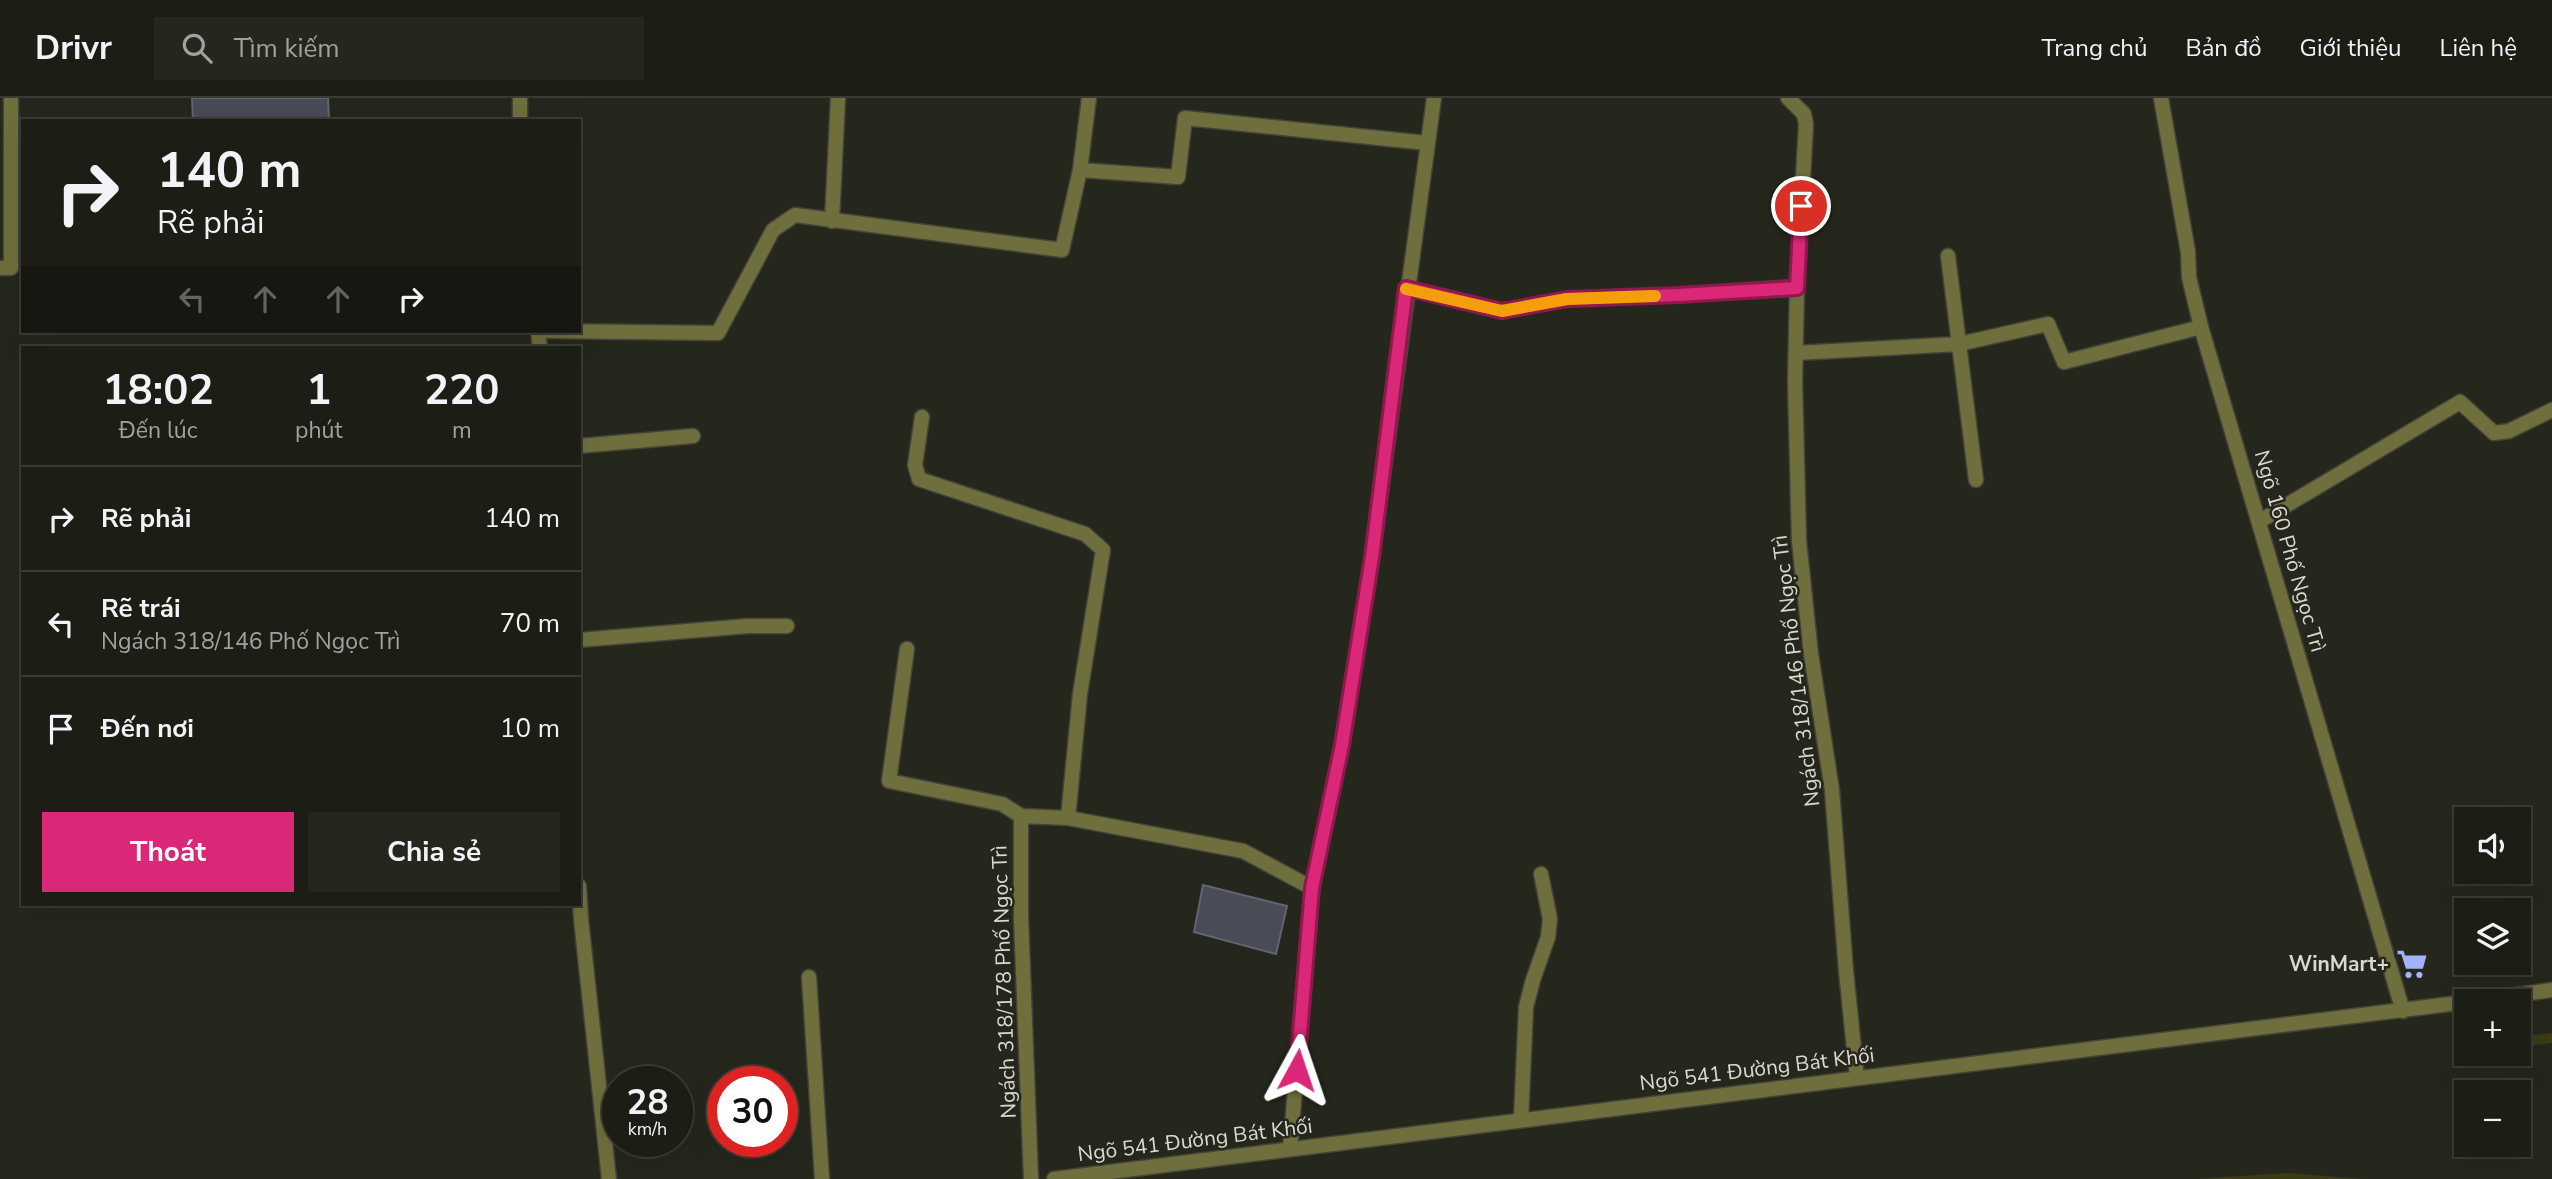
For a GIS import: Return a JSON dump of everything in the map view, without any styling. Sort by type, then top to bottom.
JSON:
[{"type":"street","points":[[6,268],[11,98]]},
{"type":"street","points":[[520,98],[520,119]]},
{"type":"street","points":[[832,220],[838,98]]},
{"type":"street","points":[[581,331],[718,333],[773,230],[795,215],[1062,250],[1080,170],[1089,98]]},
{"type":"street","points":[[1290,1149],[1312,888],[1342,745],[1372,557],[1406,288],[1434,98]]},
{"type":"street","name":"Ngách 318/146 Phố Ngọc Trì","points":[[1788,98],[1804,114],[1806,124],[1797,288],[1799,541],[1811,654],[1832,790],[1857,1078]]},
{"type":"street","name":"Ngõ 160 Phố Ngọc Trì","points":[[2161,98],[2188,252],[2189,277],[2201,327],[2403,1011]]},
{"type":"street","points":[[1080,170],[1178,177],[1185,118],[1427,143]]},
{"type":"street","points":[[1948,256],[1976,480]]},
{"type":"street","points":[[1406,288],[1502,311],[1567,299],[1797,288]]},
{"type":"street","points":[[1796,353],[1959,344],[2048,324],[2064,362],[2201,327]]},
{"type":"street","points":[[2260,521],[2460,402],[2494,433],[2509,431],[2552,410]]},
{"type":"street","points":[[922,417],[915,465],[919,479],[1085,534],[1103,550],[1080,694],[1068,818]]},
{"type":"street","points":[[581,446],[693,436]]},
{"type":"street","points":[[581,640],[748,626],[787,626]]},
{"type":"street","points":[[907,649],[889,782],[1002,804],[1021,816]]},
{"type":"street","name":"Ngách 318/178 Phố Ngọc Trì","points":[[1031,1179],[1021,918],[1021,816],[1068,818],[1243,852],[1312,888]]},
{"type":"street","points":[[1521,1120],[1526,1007],[1548,937],[1550,919],[1541,874]]},
{"type":"street","points":[[580,906],[609,1179]]},
{"type":"street","points":[[809,977],[822,1179]]},
{"type":"street","points":[[2531,993],[2552,990]]},
{"type":"street","name":"Ngõ 541 Đường Bát Khối","points":[[1054,1179],[2454,1004]]},
{"type":"water","points":[[2286,1173],[2362,1179],[2196,1179]]},
{"type":"building","points":[[192,98],[328,98],[329,119],[193,119]]},
{"type":"building","points":[[1203,885],[1287,906],[1276,954],[1194,932]]},
{"type":"waterway","points":[[2531,1040],[2552,1038]]},
{"type":"slow traffic","points":[[1406,289],[1502,311],[1567,299],[1655,296]]},
{"type":"place","name":"WinMart+","points":[[2412,964]]},
{"type":"route","points":[[1297,1070],[1312,888],[1342,745],[1372,557],[1406,288],[1502,311],[1567,299],[1797,288],[1801,206]]}]
